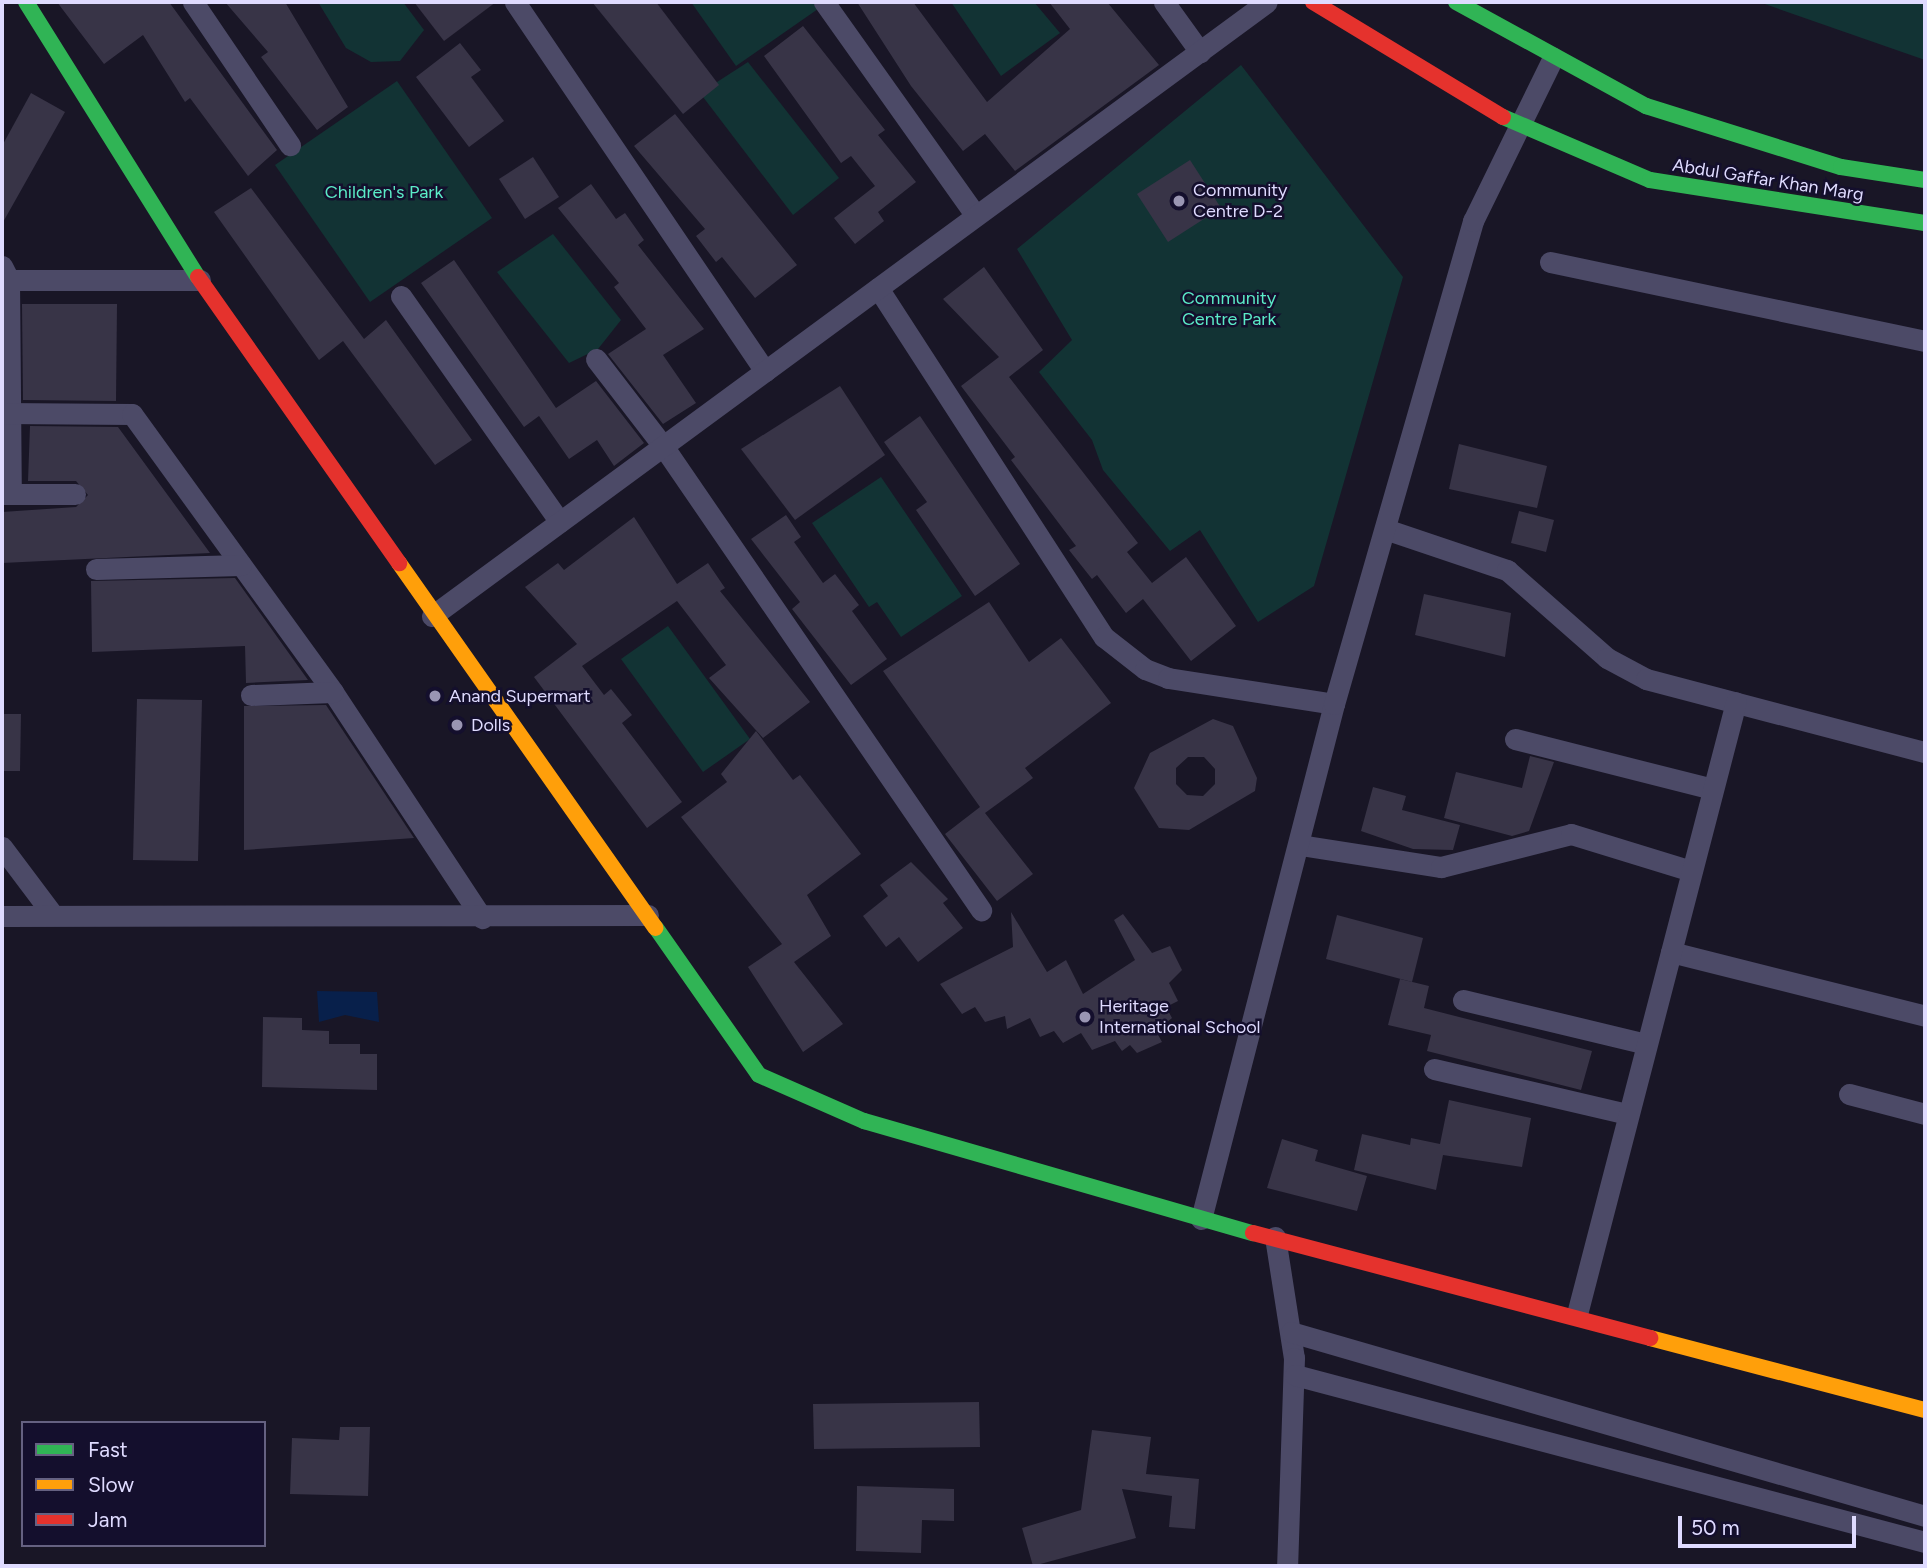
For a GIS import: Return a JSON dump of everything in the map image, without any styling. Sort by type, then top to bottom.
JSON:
[{"type":"street","points":[[26,2],[200,281],[432,616],[648,915],[741,1055],[778,1088],[864,1121],[1201,1219],[1577,1314],[1925,1410]]},
{"type":"street","points":[[193,2],[290,145]]},
{"type":"street","points":[[515,2],[765,371]]},
{"type":"street","points":[[824,2],[976,216]]},
{"type":"street","points":[[1164,2],[1200,52]]},
{"type":"street","points":[[432,616],[1267,2]]},
{"type":"street","name":"Abdul Gaffar Khan Marg","points":[[1313,2],[1516,124],[1650,180],[1925,223]]},
{"type":"street","name":"Abdul Gaffar Khan Marg","points":[[1456,2],[1553,58],[1715,132],[1841,167],[1925,180]]},
{"type":"street","points":[[1201,1219],[1300,845],[1334,704],[1388,530],[1473,220],[1516,124],[1553,58]]},
{"type":"street","points":[[1550,262],[1925,341]]},
{"type":"street","points":[[75,494],[6,494],[4,275],[200,281]]},
{"type":"street","points":[[878,288],[1104,637],[1145,669],[1168,678],[1334,704]]},
{"type":"street","points":[[401,296],[560,522]]},
{"type":"street","points":[[596,359],[663,446],[981,911]]},
{"type":"street","points":[[6,413],[132,414],[332,692],[482,918]]},
{"type":"street","points":[[1388,530],[1520,578],[1555,616],[1626,670],[1925,752]]},
{"type":"street","points":[[96,569],[241,565]]},
{"type":"street","points":[[251,695],[332,692]]},
{"type":"street","points":[[1577,1314],[1736,702]]},
{"type":"street","points":[[1516,739],[1712,789]]},
{"type":"street","points":[[1300,845],[1441,867],[1571,834],[1691,871]]},
{"type":"street","points":[[2,847],[53,915]]},
{"type":"street","points":[[2,916],[482,918],[648,915]]},
{"type":"street","points":[[1671,952],[1925,1016]]},
{"type":"street","points":[[1462,1000],[1646,1044]]},
{"type":"street","points":[[1434,1069],[1628,1114]]},
{"type":"street","points":[[1849,1094],[1925,1114]]},
{"type":"street","points":[[1275,1237],[1291,1332],[1295,1375],[1287,1566]]},
{"type":"street","points":[[1291,1332],[1925,1516]]},
{"type":"street","points":[[1295,1375],[1925,1542]]},
{"type":"green space","points":[[318,2],[403,2],[424,30],[400,61],[371,62],[346,48]]},
{"type":"green space","points":[[691,2],[828,2],[736,66]]},
{"type":"green space","points":[[951,2],[1034,2],[1060,33],[1001,76]]},
{"type":"green space","points":[[1759,2],[1925,2],[1925,60]]},
{"type":"green space","points":[[748,62],[839,178],[793,215],[700,93]]},
{"type":"green space","name":"Community Centre Park","points":[[1241,65],[1403,277],[1314,586],[1258,622],[1200,530],[1170,551],[1103,470],[1092,440],[1039,372],[1072,340],[1017,249]]},
{"type":"green space","name":"Children's Park","points":[[397,81],[492,218],[370,302],[275,165]]},
{"type":"green space","points":[[553,234],[621,320],[598,349],[569,363],[497,272]]},
{"type":"green space","points":[[881,477],[962,596],[901,637],[877,602],[869,607],[812,523]]},
{"type":"green space","points":[[668,626],[750,739],[703,772],[621,659]]},
{"type":"water","points":[[317,991],[377,992],[379,1022],[345,1015],[319,1022]]},
{"type":"building","points":[[57,2],[169,2],[277,150],[248,176],[190,98],[185,102],[143,35],[104,64]]},
{"type":"building","points":[[225,2],[285,2],[348,107],[317,130],[261,57],[268,52]]},
{"type":"building","points":[[414,2],[496,2],[444,41]]},
{"type":"building","points":[[592,2],[656,2],[719,85],[683,114]]},
{"type":"building","points":[[857,2],[913,2],[987,102],[1070,29],[1049,2],[1107,2],[1159,65],[1015,171],[985,134],[963,151],[911,86]]},
{"type":"building","points":[[803,26],[885,130],[878,135],[916,182],[878,212],[884,221],[855,244],[834,218],[875,186],[851,156],[841,163],[764,56]]},
{"type":"building","points":[[460,43],[481,70],[471,77],[504,121],[469,147],[416,77]]},
{"type":"building","points":[[31,93],[65,112],[2,224],[2,146]]},
{"type":"building","points":[[675,114],[797,265],[755,298],[722,257],[716,262],[696,236],[705,229],[634,146]]},
{"type":"building","points":[[533,157],[559,197],[525,219],[499,179]]},
{"type":"building","name":"Community Centre D-2","points":[[1190,160],[1221,208],[1168,242],[1137,194]]},
{"type":"building","points":[[591,184],[616,219],[625,213],[644,240],[638,245],[704,329],[663,355],[696,403],[663,424],[608,354],[646,329],[614,287],[619,283],[558,208]]},
{"type":"building","points":[[251,188],[364,339],[386,320],[472,440],[435,465],[343,341],[319,360],[214,212]]},
{"type":"building","points":[[454,260],[556,408],[596,381],[644,443],[614,466],[597,440],[569,459],[539,416],[524,427],[421,283]]},
{"type":"building","points":[[984,267],[1043,350],[1009,377],[1138,543],[1127,552],[1152,583],[1186,557],[1236,626],[1191,661],[1143,599],[1126,613],[1097,575],[1092,579],[1069,550],[1076,546],[1011,460],[1015,457],[961,386],[999,357],[943,299]]},
{"type":"building","points":[[22,304],[117,304],[116,401],[23,400]]},
{"type":"building","points":[[840,386],[885,455],[795,520],[741,449]]},
{"type":"building","points":[[920,416],[1020,564],[975,596],[916,510],[927,502],[884,442]]},
{"type":"building","points":[[30,426],[118,427],[210,553],[2,563],[2,512],[76,507],[88,495],[76,481],[28,481]]},
{"type":"building","points":[[1459,444],[1547,466],[1537,508],[1449,489]]},
{"type":"building","points":[[1519,511],[1554,520],[1546,552],[1511,543]]},
{"type":"building","points":[[786,515],[801,537],[794,542],[823,583],[835,574],[859,605],[852,611],[887,659],[851,685],[792,609],[800,602],[751,539]]},
{"type":"building","points":[[634,517],[677,584],[708,563],[725,588],[720,591],[810,702],[763,738],[709,678],[726,665],[677,601],[582,666],[604,695],[611,689],[632,715],[622,723],[682,802],[647,828],[534,677],[577,644],[525,587],[558,563],[564,570]]},
{"type":"building","points":[[235,578],[308,680],[246,683],[245,646],[92,652],[91,581]]},
{"type":"building","points":[[1424,594],[1511,613],[1505,657],[1415,635]]},
{"type":"building","points":[[989,602],[1029,662],[1061,638],[1111,703],[1025,768],[1033,778],[985,813],[1033,874],[997,901],[945,834],[980,807],[883,671]]},
{"type":"building","points":[[137,699],[202,700],[198,861],[133,860]]},
{"type":"building","points":[[326,705],[414,838],[244,850],[244,706]]},
{"type":"building","points":[[2,714],[21,714],[20,771],[2,771]]},
{"type":"building","points":[[1213,719],[1233,726],[1257,778],[1255,791],[1189,830],[1159,828],[1134,788],[1150,753]],"holes":[[[1188,757],[1204,757],[1215,769],[1215,784],[1203,796],[1187,795],[1176,784],[1176,768]]]},
{"type":"building","points":[[756,731],[793,780],[800,775],[861,854],[807,895],[831,936],[794,962],[843,1024],[803,1052],[748,967],[782,944],[681,817],[727,782],[721,774]]},
{"type":"building","points":[[1530,756],[1554,762],[1529,831],[1512,836],[1444,818],[1456,772],[1522,788]]},
{"type":"building","points":[[1373,787],[1406,796],[1402,810],[1460,825],[1453,850],[1413,849],[1361,831]]},
{"type":"building","points":[[911,862],[948,899],[943,903],[963,928],[918,962],[899,937],[886,947],[863,916],[888,896],[880,885]]},
{"type":"building","points":[[1011,912],[1047,972],[1066,960],[1083,994],[1135,960],[1114,920],[1123,914],[1152,953],[1170,946],[1182,970],[1169,983],[1178,1001],[1166,1007],[1172,1018],[1156,1031],[1162,1042],[1137,1053],[1130,1045],[1122,1051],[1115,1041],[1092,1050],[1081,1033],[1063,1043],[1054,1031],[1040,1037],[1030,1018],[1007,1029],[1005,1016],[985,1022],[975,1007],[962,1014],[940,984],[1013,947]]},
{"type":"building","points":[[1337,915],[1423,938],[1412,982],[1326,959]]},
{"type":"building","points":[[1400,979],[1429,986],[1424,1008],[1592,1051],[1581,1090],[1427,1051],[1431,1035],[1388,1025]]},
{"type":"building","points":[[263,1017],[302,1018],[302,1030],[329,1031],[329,1044],[360,1044],[360,1054],[377,1054],[377,1090],[262,1087]]},
{"type":"building","points":[[1449,1100],[1531,1118],[1522,1167],[1443,1155],[1436,1190],[1354,1170],[1362,1134],[1410,1145],[1411,1138],[1440,1144]]},
{"type":"building","points":[[1282,1139],[1318,1150],[1315,1161],[1367,1176],[1357,1211],[1267,1188]]},
{"type":"building","points":[[979,1402],[980,1447],[814,1449],[813,1404]]},
{"type":"building","points":[[340,1427],[370,1427],[368,1496],[290,1494],[292,1438],[339,1440]]},
{"type":"building","points":[[1092,1430],[1151,1437],[1146,1474],[1199,1479],[1195,1529],[1169,1527],[1172,1496],[1122,1489],[1136,1538],[1033,1566],[1022,1528],[1081,1510]]},
{"type":"building","points":[[857,1486],[954,1489],[954,1521],[922,1520],[921,1553],[856,1551]]},
{"type":"traffic: fast","points":[[26,2],[198,277]]},
{"type":"traffic: fast","points":[[1456,2],[1646,106],[1841,167],[1925,180]]},
{"type":"traffic: fast","points":[[1503,117],[1650,180],[1925,223]]},
{"type":"traffic: fast","points":[[656,928],[759,1075],[864,1121],[1253,1233]]},
{"type":"traffic: slow","points":[[399,563],[656,928]]},
{"type":"traffic: slow","points":[[1650,1338],[1925,1410]]},
{"type":"traffic: jam","points":[[1313,2],[1503,117]]},
{"type":"traffic: jam","points":[[198,277],[399,563]]},
{"type":"traffic: jam","points":[[1253,1233],[1650,1338]]},
{"type":"place","name":"Community Centre D-2","points":[[1179,201]]},
{"type":"place","name":"Anand Supermart","points":[[435,696]]},
{"type":"place","name":"Dolls","points":[[457,725]]},
{"type":"place","name":"Heritage International School","points":[[1085,1017]]}]
